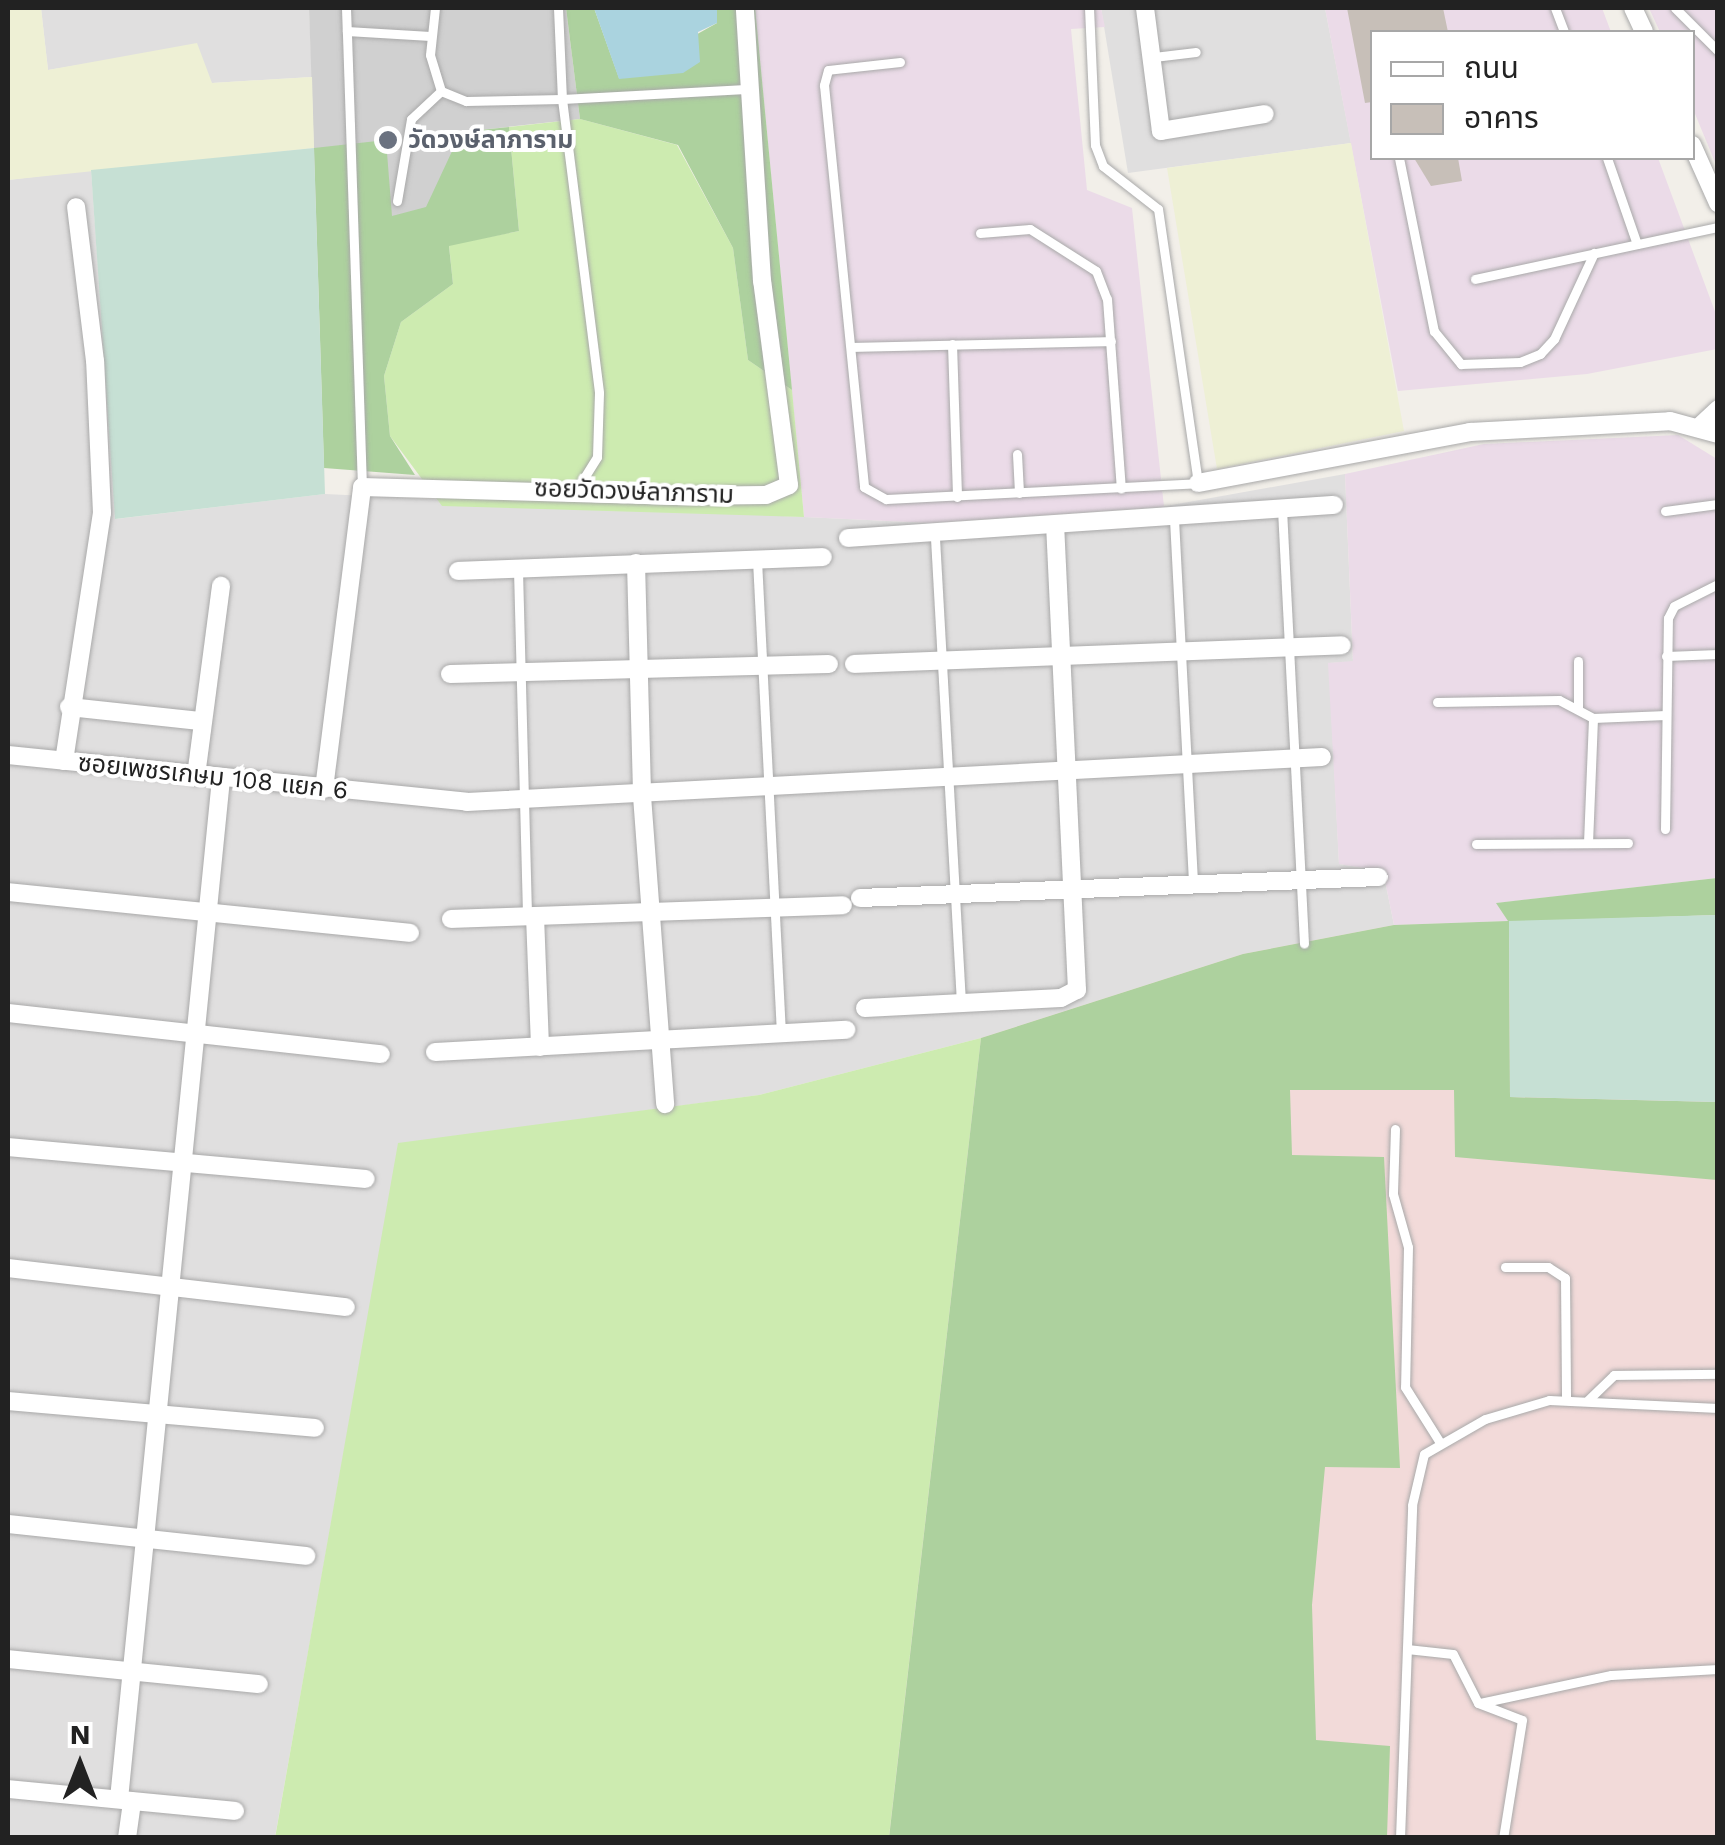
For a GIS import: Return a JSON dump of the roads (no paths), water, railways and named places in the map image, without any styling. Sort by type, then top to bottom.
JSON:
[{"type":"street","name":"ซอยวัดวงษ์ลาภาราม","points":[[362,487],[766,495],[788,484],[746,89],[745,8]]},
{"type":"street","points":[[1145,8],[1161,131],[1265,114]]},
{"type":"street","points":[[1695,153],[1718,203]]},
{"type":"street","points":[[64,760],[69,706],[102,513],[95,360],[76,208]]},
{"type":"street","points":[[1699,427],[1718,409]]},
{"type":"street","points":[[1198,484],[1470,432],[1670,420],[1718,434]]},
{"type":"street","points":[[324,789],[362,487]]},
{"type":"street","points":[[848,538],[935,538],[1334,505]]},
{"type":"street","points":[[865,1008],[1072,996],[1068,770],[1055,528]]},
{"type":"street","points":[[458,571],[823,557]]},
{"type":"street","points":[[636,563],[643,671],[642,796],[666,1104]]},
{"type":"street","points":[[196,776],[200,721],[221,586]]},
{"type":"street","points":[[854,664],[1342,646]]},
{"type":"street","points":[[450,674],[829,664]]},
{"type":"street","points":[[69,706],[200,721]]},
{"type":"street","name":"ซอยเพชรเกษม 108 แยก 6","points":[[8,755],[418,798],[524,794],[642,796],[1322,757]]},
{"type":"street","points":[[127,1838],[128,1671],[221,778]]},
{"type":"street","points":[[451,919],[774,908],[1301,876],[1379,877]]},
{"type":"street","points":[[8,892],[410,933]]},
{"type":"street","points":[[531,916],[540,1047]]},
{"type":"street","points":[[8,1013],[380,1054]]},
{"type":"street","points":[[435,1052],[846,1030]]},
{"type":"street","points":[[8,1147],[366,1179]]},
{"type":"street","points":[[8,1268],[346,1307]]},
{"type":"street","points":[[8,1401],[315,1428]]},
{"type":"street","points":[[8,1524],[306,1556]]},
{"type":"street","points":[[8,1659],[259,1684]]},
{"type":"street","points":[[8,1789],[236,1811]]},
{"type":"lane","points":[[346,8],[362,487]]},
{"type":"lane","points":[[435,8],[430,36],[441,91]]},
{"type":"lane","points":[[558,8],[562,99],[599,393],[597,456],[576,490]]},
{"type":"lane","points":[[900,62],[828,70],[824,85],[854,347],[864,487],[886,499],[1198,484],[1158,209],[1104,166],[1095,146],[1090,8]]},
{"type":"lane","points":[[1675,8],[1718,51]]},
{"type":"lane","points":[[347,31],[430,36]]},
{"type":"lane","points":[[1154,58],[1196,52]]},
{"type":"lane","points":[[441,91],[466,100],[746,89]]},
{"type":"lane","points":[[397,201],[411,119],[441,91]]},
{"type":"lane","points":[[1399,160],[1434,331],[1461,364],[1520,362],[1554,339],[1594,254]]},
{"type":"lane","points":[[1608,160],[1637,244]]},
{"type":"lane","points":[[1474,279],[1718,227]]},
{"type":"lane","points":[[980,233],[1030,229],[1096,272],[1111,341],[1121,488]]},
{"type":"lane","points":[[854,347],[1111,341]]},
{"type":"lane","points":[[952,344],[956,497]]},
{"type":"lane","points":[[1017,454],[1018,494]]},
{"type":"lane","points":[[1665,511],[1718,504]]},
{"type":"lane","points":[[1282,509],[1304,943]]},
{"type":"lane","points":[[1174,519],[1194,882]]},
{"type":"lane","points":[[935,538],[961,1003]]},
{"type":"lane","points":[[756,560],[781,1034]]},
{"type":"lane","points":[[518,568],[531,916]]},
{"type":"lane","points":[[1665,829],[1666,656],[1674,606],[1718,584]]},
{"type":"lane","points":[[1666,656],[1718,654]]},
{"type":"lane","points":[[1578,661],[1578,708]]},
{"type":"lane","points":[[1437,702],[1559,700],[1593,718],[1666,715]]},
{"type":"lane","points":[[1588,844],[1593,718]]},
{"type":"lane","points":[[1476,844],[1628,844]]},
{"type":"lane","points":[[1396,1129],[1393,1194],[1408,1247],[1405,1387],[1439,1442]]},
{"type":"lane","points":[[1504,1267],[1548,1267],[1565,1278],[1566,1400]]},
{"type":"lane","points":[[1588,1400],[1614,1375],[1718,1374]]},
{"type":"lane","points":[[1400,1838],[1412,1506],[1424,1454],[1439,1442],[1502,1413],[1566,1400],[1718,1408]]},
{"type":"lane","points":[[1407,1649],[1461,1660],[1478,1703],[1522,1720],[1503,1838]]},
{"type":"lane","points":[[1478,1703],[1611,1676],[1718,1668]]},
{"type":"water","points":[[594,8],[717,8],[717,23],[698,32],[700,62],[683,73],[619,79]]},
{"type":"place","name":"วัดวงษ์ลาภาราม","points":[[388,140]]}]
